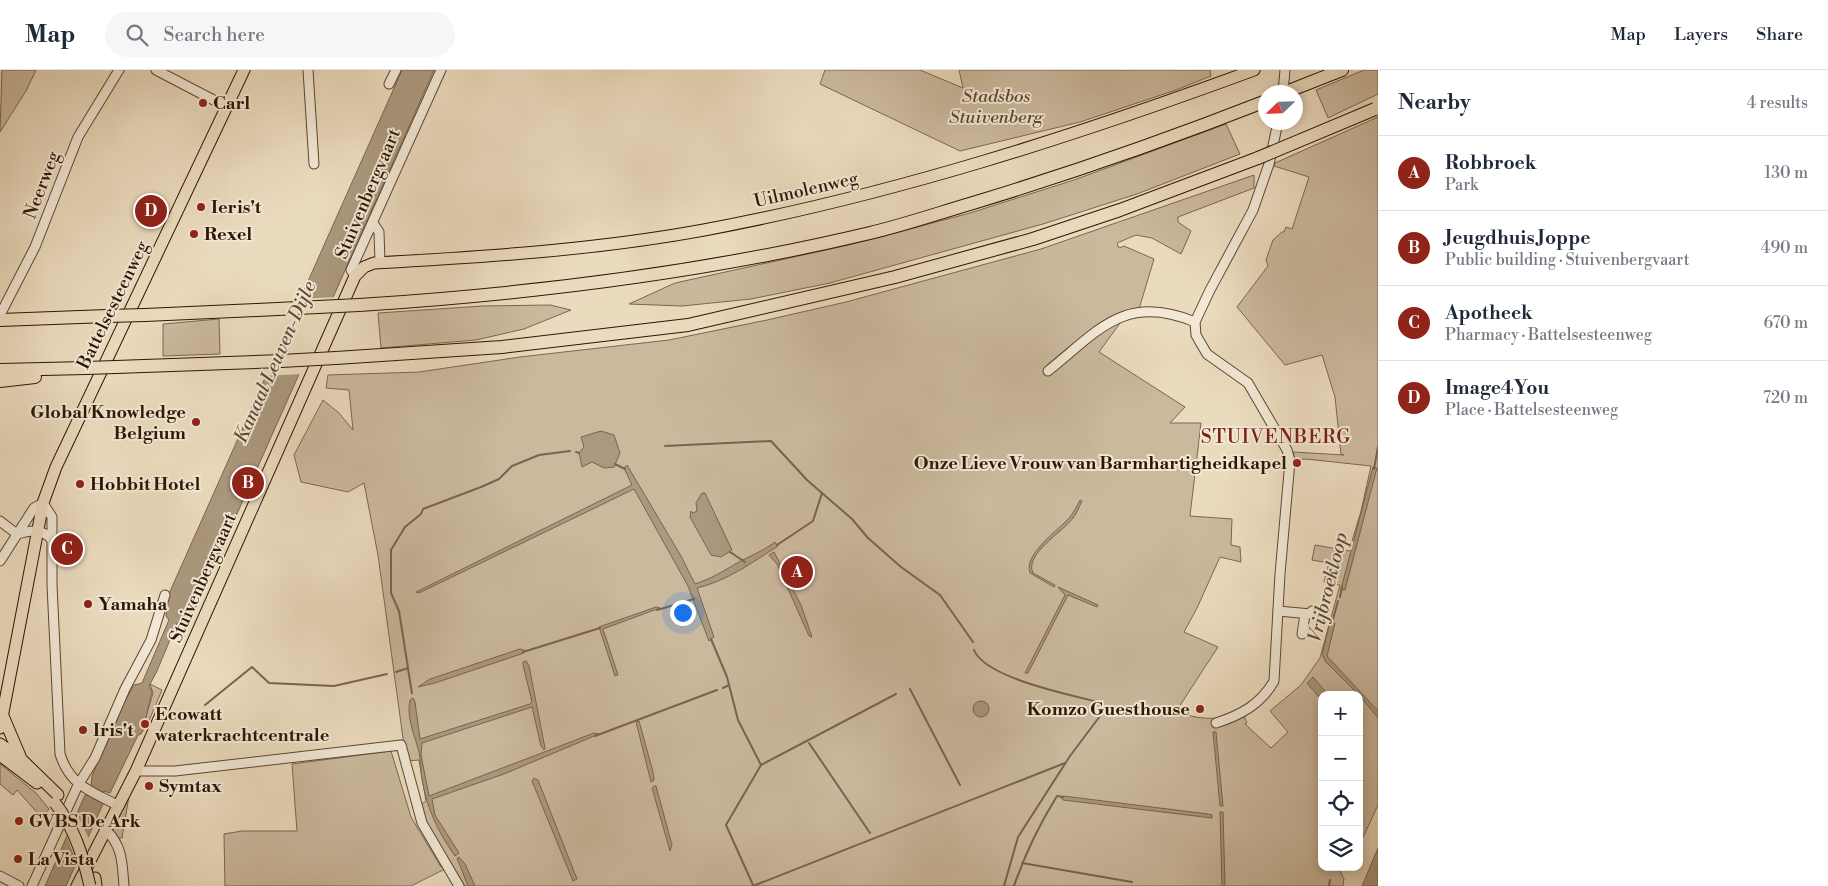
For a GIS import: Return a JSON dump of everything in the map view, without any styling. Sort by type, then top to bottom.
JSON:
[{"type":"highway","points":[[1302,85],[1342,70]]},
{"type":"highway","points":[[0,320],[359,305],[514,293],[675,273],[871,233],[1062,176],[1168,139],[1258,104]]},
{"type":"highway","points":[[0,370],[223,364],[502,347],[688,324],[895,277],[1033,239],[1120,210],[1258,158],[1377,108]]},
{"type":"highway","points":[[0,381],[51,376],[68,368]]},
{"type":"main road","name":"Battelsesteenweg","points":[[0,728],[43,503],[65,446],[244,70]]},
{"type":"main road","name":"Uilmolenweg","points":[[355,276],[364,266],[380,262],[506,255],[590,247],[702,230],[778,215],[951,170],[1104,124],[1254,70]]},
{"type":"main road","name":"Stuivenbergvaart","points":[[77,886],[136,771],[355,276]]},
{"type":"main road","points":[[2,717],[20,758]]},
{"type":"main road","points":[[0,744],[20,758],[56,799],[78,828],[94,883]]},
{"type":"main road","points":[[0,755],[27,774],[56,799],[69,823],[94,883]]},
{"type":"street","name":"Neerweg","points":[[0,315],[35,247],[78,136],[119,70]]},
{"type":"street","points":[[156,70],[227,107]]},
{"type":"street","points":[[308,70],[314,164]]},
{"type":"street","points":[[389,84],[396,70]]},
{"type":"street","name":"Stuivenbergvaart","points":[[355,276],[351,270],[441,70]]},
{"type":"street","points":[[1284,85],[1285,70]]},
{"type":"street","points":[[1216,723],[1239,715],[1255,704],[1266,694],[1274,681],[1290,457],[1248,383],[1237,373],[1207,354],[1196,335],[1195,322],[1253,210],[1269,164],[1276,130]]},
{"type":"street","points":[[373,223],[379,232],[380,262]]},
{"type":"street","points":[[1048,371],[1104,326],[1117,318],[1133,312],[1165,312],[1195,322]]},
{"type":"street","points":[[0,561],[34,508],[43,503],[52,517],[58,740],[60,754],[68,774],[81,787],[119,806]]},
{"type":"street","points":[[0,521],[16,534],[38,530],[44,532],[52,540]]},
{"type":"street","points":[[32,886],[95,758],[124,689],[151,640],[165,594]]},
{"type":"street","points":[[1278,611],[1308,613],[1302,634]]},
{"type":"street","points":[[136,771],[175,771],[401,745],[411,790],[422,823],[459,886]]},
{"type":"street","points":[[106,830],[116,839],[119,846],[124,886]]},
{"type":"street","points":[[0,876],[19,886]]},
{"type":"green space","points":[[2,70],[36,70],[26,91],[0,132]]},
{"type":"green space","name":"Stadsbos Stuivenberg","points":[[825,70],[920,70],[963,88],[959,70],[1210,70],[1211,76],[1176,90],[1080,122],[960,151],[820,84]]},
{"type":"green space","points":[[1364,70],[1378,70],[1378,94],[1328,118],[1316,90]]},
{"type":"green space","points":[[1378,117],[1378,805],[1363,837],[1363,691],[1318,691],[1318,871],[1340,871],[1344,879],[1343,886],[465,886],[430,831],[421,808],[420,805],[426,801],[419,760],[407,761],[378,555],[364,483],[348,492],[301,482],[294,455],[323,400],[339,413],[353,430],[349,390],[326,388],[328,375],[419,372],[520,357],[669,340],[767,320],[846,302],[1041,249],[1254,175],[1254,188],[1178,217],[1178,222],[1191,231],[1181,254],[1152,238],[1136,235],[1117,243],[1119,248],[1124,246],[1154,259],[1139,309],[1123,319],[1099,352],[1185,407],[1170,423],[1201,423],[1190,516],[1232,519],[1231,545],[1240,547],[1241,562],[1220,557],[1184,632],[1218,647],[1177,710],[1184,714],[1201,718],[1244,716],[1247,723],[1245,724],[1271,748],[1288,732],[1270,711],[1301,685],[1320,658],[1340,585],[1324,582],[1329,563],[1312,560],[1315,545],[1349,551],[1361,511],[1371,466],[1306,459],[1295,460],[1293,452],[1344,455],[1341,454],[1335,397],[1322,355],[1285,365],[1237,307],[1268,266],[1266,260],[1273,240],[1284,232],[1286,227],[1292,229],[1309,177],[1274,166],[1275,163]]},
{"type":"green space","points":[[1226,124],[1240,154],[1137,194],[1043,224],[830,283],[751,299],[682,306],[629,304],[675,283],[849,245],[970,213],[1074,180]]},
{"type":"green space","points":[[550,305],[571,310],[524,329],[476,340],[381,348],[378,313],[483,306]]},
{"type":"green space","points":[[219,319],[220,354],[163,356],[163,324]]},
{"type":"green space","points":[[150,684],[162,690],[148,723],[145,720],[153,693]]},
{"type":"green space","points":[[391,751],[411,817],[441,867],[443,866],[445,869],[411,886],[225,886],[224,834],[242,831],[297,831],[292,764]]},
{"type":"green space","points":[[0,764],[36,793],[49,809],[42,818],[17,790],[13,795],[0,784]]},
{"type":"green space","points":[[129,796],[122,838],[118,838],[111,831]]},
{"type":"water","name":"Kanaal Leuven-Dijle","points":[[402,70],[434,70],[193,613],[182,623],[177,623],[149,686],[152,692],[145,721],[141,725],[145,727],[141,734],[138,735],[110,793],[104,791],[99,801],[103,804],[66,886],[45,886],[85,795],[92,796],[95,790],[91,786],[92,776],[120,709],[134,685],[142,683],[169,620],[166,616],[168,596]]},
{"type":"water","points":[[601,431],[614,435],[620,453],[614,467],[604,468],[592,462],[582,467],[579,453],[584,447],[581,437]]},
{"type":"water","points":[[627,465],[681,556],[695,584],[717,575],[775,542],[778,546],[729,576],[697,588],[714,637],[709,641],[688,586],[634,489],[419,593],[416,592],[632,485],[624,468]]},
{"type":"water","points":[[1373,467],[1377,468],[1345,590],[1341,589]]},
{"type":"water","points":[[702,493],[705,493],[732,550],[721,557],[711,555],[690,517],[691,511],[693,513],[697,511],[696,503]]},
{"type":"water","points":[[1080,500],[1082,501],[1068,524],[1034,558],[1033,573],[1055,585],[1054,587],[1030,573],[1029,566],[1037,550],[1070,517]]},
{"type":"water","points":[[774,552],[801,605],[812,637],[809,636],[777,564],[769,555]]},
{"type":"water","points":[[1058,587],[1098,605],[1097,607],[1068,595],[1028,673],[1025,673],[1065,595]]},
{"type":"water","points":[[656,607],[660,608],[603,629],[618,675],[615,676],[599,627]]},
{"type":"water","points":[[1330,622],[1335,623],[1327,656],[1359,691],[1355,691],[1325,661],[1322,654]]},
{"type":"water","points":[[520,649],[524,650],[524,653],[418,687],[430,679]]},
{"type":"water","points":[[526,661],[529,666],[544,750],[541,746],[532,707],[422,743],[421,755],[429,796],[594,733],[599,734],[504,774],[432,799],[435,815],[459,853],[455,856],[438,829],[424,790],[419,752],[410,720],[410,700],[413,698],[415,702],[420,739],[530,704],[532,702],[523,665],[523,662]]},
{"type":"water","points":[[1313,677],[1325,691],[1318,691],[1318,696],[1307,683]]},
{"type":"water","points":[[1363,695],[1378,711],[1378,718],[1363,700]]},
{"type":"water","points":[[981,701],[989,709],[981,717],[973,709]]},
{"type":"water","points":[[639,721],[653,772],[654,780],[651,782],[636,722]]},
{"type":"water","points":[[1213,732],[1216,732],[1223,806],[1220,806]]},
{"type":"water","points":[[534,778],[538,780],[577,879],[573,881],[532,781]]},
{"type":"water","points":[[656,786],[672,845],[670,851],[652,788]]},
{"type":"water","points":[[1063,796],[1208,814],[1212,815],[1212,818],[1063,800],[1061,798]]},
{"type":"water","points":[[1220,812],[1223,812],[1225,886],[1222,886]]},
{"type":"water","points":[[1378,848],[1378,886],[1362,886]]},
{"type":"water","points":[[459,857],[465,864],[475,886],[468,886],[457,858]]},
{"type":"pier","points":[[336,297],[303,374],[263,376],[297,299]]},
{"type":"pier","points":[[76,812],[90,841],[78,866],[66,834]]},
{"type":"waterway","points":[[665,446],[771,441],[807,480],[852,519],[868,538],[901,567],[940,595],[973,642]]},
{"type":"waterway","name":"Vrijbroekloop","points":[[1374,469],[1378,447]]},
{"type":"waterway","points":[[396,672],[408,668],[399,611],[391,593],[391,550],[405,527],[421,514],[423,509],[499,479],[512,466],[539,455],[570,451]]},
{"type":"waterway","points":[[615,464],[625,469]]},
{"type":"waterway","points":[[777,545],[813,521],[822,493]]},
{"type":"waterway","points":[[730,552],[745,562]]},
{"type":"waterway","name":"Vrijbroekloop","points":[[1340,597],[1342,587]]},
{"type":"waterway","points":[[687,601],[694,599]]},
{"type":"waterway","name":"Vrijbroekloop","points":[[1332,623],[1338,601]]},
{"type":"waterway","points":[[657,610],[681,603]]},
{"type":"waterway","points":[[523,652],[600,628]]},
{"type":"waterway","points":[[711,639],[727,677],[738,720],[761,765],[726,825],[753,885]]},
{"type":"waterway","points":[[974,650],[981,660],[994,669],[1030,684],[1098,702],[1103,712],[1070,756],[1018,837],[1004,886]]},
{"type":"waterway","points":[[205,705],[252,667],[269,683],[334,686],[387,674]]},
{"type":"waterway","points":[[408,669],[412,693]]},
{"type":"waterway","points":[[723,688],[729,685]]},
{"type":"waterway","points":[[910,689],[960,785]]},
{"type":"waterway","points":[[595,736],[717,690]]},
{"type":"waterway","points":[[761,765],[896,694]]},
{"type":"waterway","points":[[809,743],[870,833]]},
{"type":"waterway","points":[[753,886],[1065,763]]},
{"type":"waterway","points":[[1014,886],[1044,818],[1057,796],[1063,797]]},
{"type":"waterway","points":[[1022,863],[1132,882]]},
{"type":"waterway","points":[[1329,886],[1330,880]]},
{"type":"place","name":"Carl","points":[[203,103]]},
{"type":"place","name":"Ieris't","points":[[201,207]]},
{"type":"place","name":"Image4You","points":[[151,211]]},
{"type":"place","name":"Rexel","points":[[194,234]]},
{"type":"place","name":"Global Knowledge Belgium","points":[[196,422]]},
{"type":"place","name":"Onze Lieve Vrouw van Barmhartigheidkapel","points":[[1297,463]]},
{"type":"place","name":"Jeugdhuis Joppe","points":[[248,483]]},
{"type":"place","name":"Hobbit Hotel","points":[[80,484]]},
{"type":"place","name":"Apotheek","points":[[67,549]]},
{"type":"place","name":"Robbroek","points":[[797,572]]},
{"type":"place","name":"Yamaha","points":[[88,604]]},
{"type":"place","name":"Komzo Guesthouse","points":[[1200,709]]},
{"type":"place","name":"Ecowatt waterkrachtcentrale","points":[[145,724]]},
{"type":"place","name":"Iris't","points":[[83,730]]},
{"type":"place","name":"Symtax","points":[[149,786]]},
{"type":"place","name":"GVBS De Ark","points":[[19,821]]},
{"type":"place","name":"La Vista","points":[[18,859]]},
{"type":"district","name":"STUIVENBERG","points":[[1276,437]]}]
